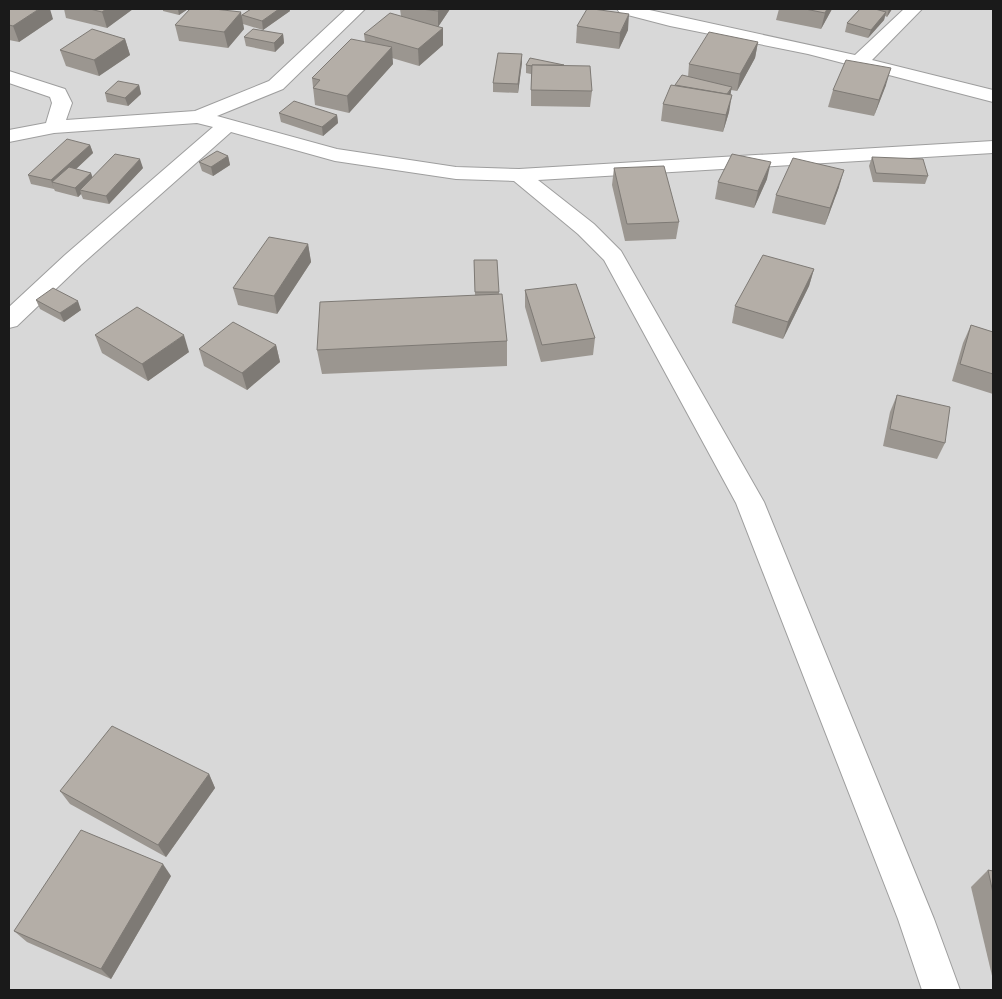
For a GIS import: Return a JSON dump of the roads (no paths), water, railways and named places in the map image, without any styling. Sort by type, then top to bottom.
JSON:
[{"type":"street","points":[[9,136],[54,127],[198,117],[276,85],[356,9]]},
{"type":"street","points":[[626,9],[676,15],[993,96]]},
{"type":"street","points":[[859,62],[914,9]]},
{"type":"street","points":[[9,77],[58,93],[62,103],[54,127]]},
{"type":"street","points":[[198,117],[335,155],[456,173],[519,175],[993,147]]},
{"type":"street","points":[[9,320],[73,260],[228,125]]},
{"type":"street","points":[[519,175],[586,229],[613,256],[750,502],[913,910],[942,990]]}]
